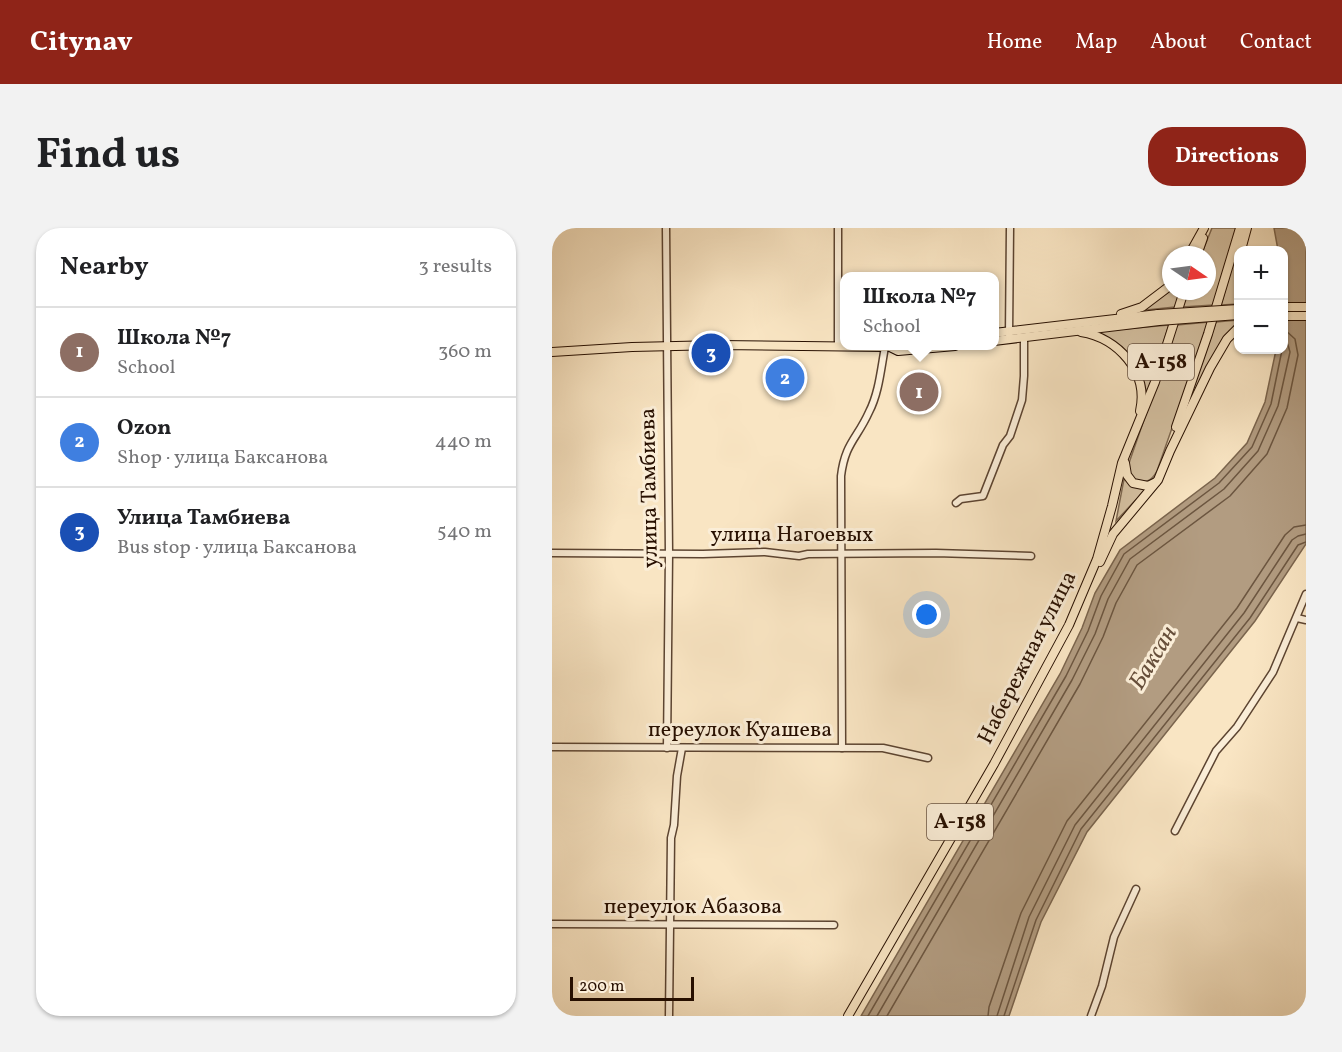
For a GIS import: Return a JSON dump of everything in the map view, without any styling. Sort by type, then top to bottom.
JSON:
[{"type":"main road","points":[[1194,246],[1205,228]]},
{"type":"main road","points":[[1200,246],[1205,228]]},
{"type":"main road","name":"А-158","points":[[1069,625],[1113,534],[1158,480],[1170,451],[1240,228]]},
{"type":"main road","points":[[1243,246],[1247,228]]},
{"type":"main road","points":[[1096,321],[1137,310],[1162,293]]},
{"type":"main road","name":"Набережная улица","points":[[848,1016],[994,764],[1069,625],[1104,538],[1119,473],[1155,382],[1181,300]]},
{"type":"main road","points":[[1288,307],[1306,307]]},
{"type":"main road","points":[[999,339],[1009,335],[1096,321],[1234,309]]},
{"type":"main road","points":[[999,334],[1024,337],[1159,317],[1234,315]]},
{"type":"main road","points":[[1288,316],[1306,316]]},
{"type":"main road","points":[[1070,331],[1101,338],[1120,351],[1131,364],[1138,377],[1142,395],[1135,432]]},
{"type":"main road","points":[[1170,451],[1221,348],[1234,334]]},
{"type":"main road","points":[[552,352],[666,346],[838,346]]},
{"type":"main road","points":[[1125,455],[1126,475],[1133,483],[1148,486],[1158,480]]},
{"type":"street","name":"улица Тамбиева","points":[[666,228],[669,554],[667,748]]},
{"type":"street","points":[[838,228],[838,346]]},
{"type":"street","points":[[1009,335],[1010,228]]},
{"type":"street","points":[[956,503],[961,499],[982,496],[1003,445],[1011,436],[1022,400],[1024,337]]},
{"type":"street","points":[[842,748],[843,461],[849,443],[869,414],[888,350]]},
{"type":"street","name":"улица Нагоевых","points":[[552,552],[669,554],[765,552],[799,556],[841,553],[936,553],[1031,556]]},
{"type":"street","points":[[1175,831],[1216,751],[1237,727],[1273,672],[1306,594]]},
{"type":"street","points":[[1297,618],[1306,621]]},
{"type":"street","name":"переулок Куашева","points":[[552,747],[883,748],[928,758]]},
{"type":"street","points":[[669,1016],[671,837],[682,748]]},
{"type":"street","points":[[1091,1016],[1102,986],[1114,937],[1136,889]]},
{"type":"street","name":"переулок Абазова","points":[[552,924],[834,925]]},
{"type":"shaded area","points":[[1212,228],[1237,228],[1216,298],[1216,246],[1205,246]]},
{"type":"shaded area","points":[[1234,260],[1234,304],[1221,305]]},
{"type":"shaded area","points":[[1162,296],[1162,300],[1178,300],[1175,307],[1146,310]]},
{"type":"shaded area","points":[[1185,300],[1215,300],[1214,305],[1182,307]]},
{"type":"shaded area","points":[[1234,320],[1234,332],[1184,415],[1216,322]]},
{"type":"shaded area","points":[[1209,322],[1157,471],[1147,481],[1133,479],[1128,467],[1130,460],[1177,325]]},
{"type":"shaded area","points":[[1169,325],[1147,394],[1141,374],[1132,358],[1119,345],[1101,334],[1102,331]]},
{"type":"shaded area","points":[[1124,479],[1132,486],[1146,489],[1116,521]]},
{"type":"water","name":"Баксан","points":[[1274,228],[1306,228],[1306,544],[1255,621],[1087,832],[1041,922],[1009,1016],[861,1016],[1060,674],[1082,628],[1095,593],[1120,550],[1215,478],[1247,443],[1265,402],[1275,354],[1288,354],[1288,246],[1277,246]]},
{"type":"place","name":"Улица Тамбиева","points":[[711,353]]},
{"type":"place","name":"Ozon","points":[[785,378]]},
{"type":"place","name":"Школа №7","points":[[919,392]]}]
